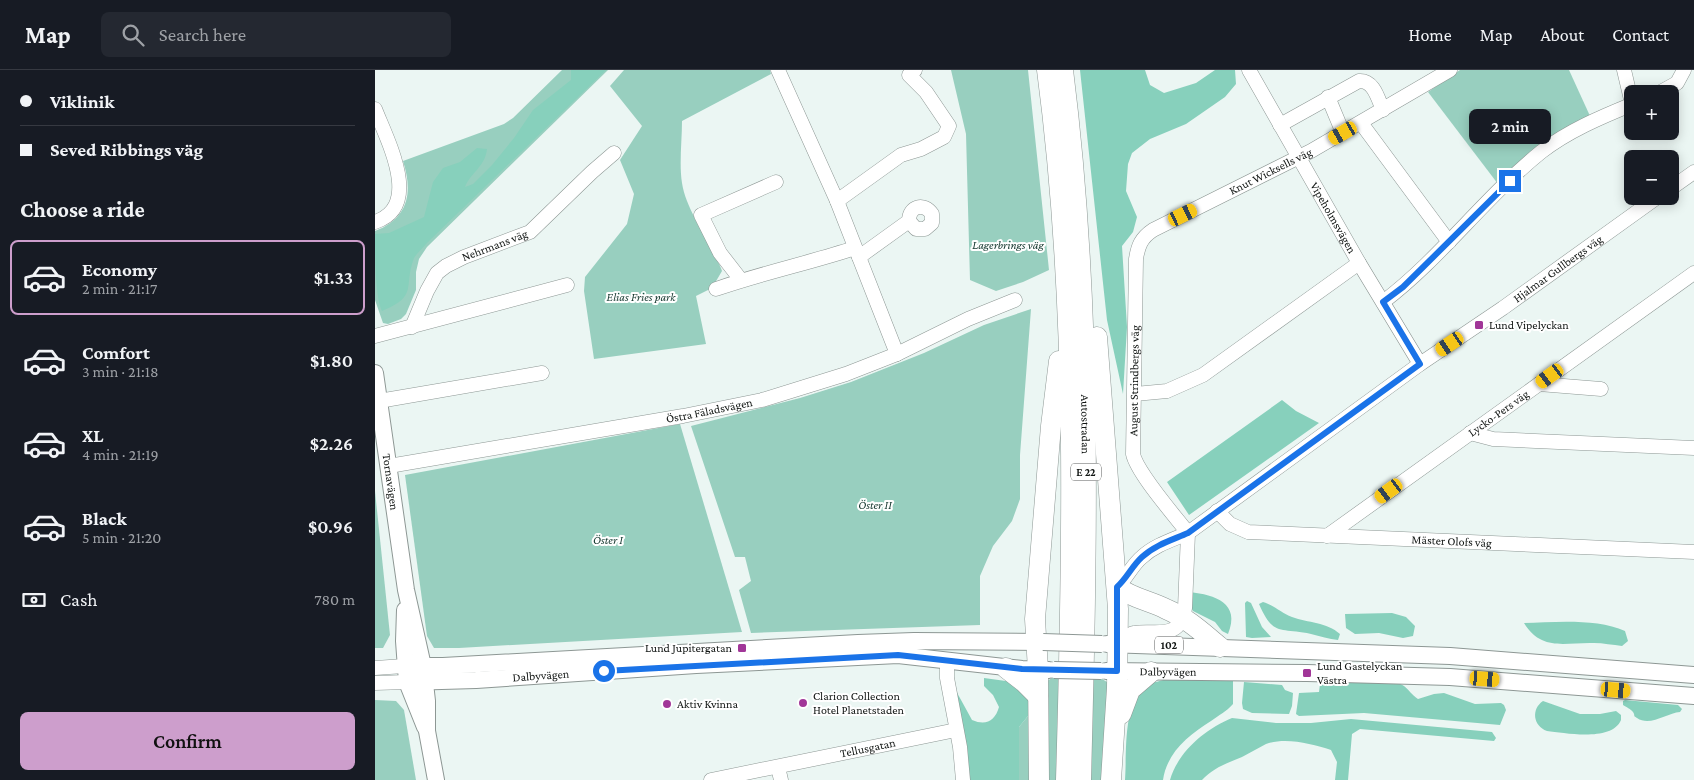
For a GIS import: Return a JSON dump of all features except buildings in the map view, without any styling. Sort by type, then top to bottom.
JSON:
[{"type":"highway","name":"Autostradan","points":[[1047,70],[1057,167],[1067,302],[1071,437],[1066,780]]},
{"type":"highway","name":"Autostradan","points":[[1063,70],[1073,164],[1084,323],[1086,566],[1081,780]]},
{"type":"highway","points":[[1073,164],[1094,310],[1117,587],[1110,644],[1109,671],[1114,740],[1111,780]]},
{"type":"highway","points":[[1039,780],[1038,696],[1046,670],[1035,619],[1051,426],[1067,302]]},
{"type":"highway","points":[[1117,587],[1126,594],[1167,609],[1183,618],[1220,647]]},
{"type":"highway","points":[[1007,668],[1038,696]]},
{"type":"highway","points":[[1114,740],[1124,703],[1130,690],[1151,672]]},
{"type":"main road","name":"Tornavägen","points":[[375,373],[406,590],[424,674],[428,709],[427,731]]},
{"type":"main road","name":"Tornavägen","points":[[406,590],[404,641],[406,674],[427,731],[436,780]]},
{"type":"main road","name":"Dalbyvägen","points":[[424,674],[858,643],[934,641],[1220,647],[1450,656],[1694,675]]},
{"type":"main road","name":"Dalbyvägen","points":[[406,674],[677,666],[898,655],[1007,668],[1046,670],[1450,676],[1694,696]]},
{"type":"street","points":[[778,70],[837,201],[897,354]]},
{"type":"street","points":[[837,201],[901,155],[937,141],[944,137],[948,131],[949,126],[926,92],[909,75],[915,70]]},
{"type":"street","name":"Vipeholmsvägen","points":[[1249,70],[1359,263],[1420,364]]},
{"type":"street","name":"Knut Wicksells väg","points":[[1165,224],[1299,157],[1450,70]]},
{"type":"street","points":[[1624,70],[1628,85]]},
{"type":"street","points":[[1673,85],[1677,83],[1684,70]]},
{"type":"street","points":[[1280,125],[1355,82],[1365,80],[1371,85],[1383,110]]},
{"type":"street","points":[[1328,97],[1343,133]]},
{"type":"street","points":[[1383,302],[1403,287],[1500,190],[1541,152],[1574,131],[1624,108]]},
{"type":"street","points":[[375,109],[395,160],[400,187],[394,210],[389,215],[375,222]]},
{"type":"street","points":[[1361,123],[1449,242]]},
{"type":"street","name":"Nehrmans väg","points":[[413,327],[427,291],[437,273],[464,257],[530,232],[614,153]]},
{"type":"street","points":[[1679,183],[1694,172]]},
{"type":"street","points":[[741,280],[720,253],[701,215],[776,182]]},
{"type":"street","name":"Hjalmar Gullbergs väg","points":[[1117,587],[1142,557],[1159,545],[1188,533],[1420,364],[1503,308],[1646,205]]},
{"type":"street","points":[[716,289],[741,280],[857,252],[909,221]]},
{"type":"street","name":"August Strindbergs väg","points":[[1165,224],[1147,234],[1138,246],[1136,259],[1133,447],[1134,460],[1188,533]]},
{"type":"street","points":[[1135,394],[1167,391],[1203,375],[1359,263]]},
{"type":"street","name":"Lycko-Pers väg","points":[[1327,536],[1694,273]]},
{"type":"street","points":[[375,336],[567,285]]},
{"type":"street","name":"Östra Fäladsvägen","points":[[389,466],[683,416],[762,400],[846,374],[897,354],[968,319],[1015,300]]},
{"type":"street","points":[[379,401],[542,373]]},
{"type":"street","points":[[1539,384],[1601,389]]},
{"type":"street","points":[[1471,433],[1493,440],[1694,448]]},
{"type":"street","name":"Mäster Olofs väg","points":[[1217,511],[1230,524],[1248,532],[1694,552]]},
{"type":"street","points":[[1110,644],[1136,632],[1155,633],[1169,631],[1179,624],[1183,618],[1185,604],[1188,533]]},
{"type":"street","points":[[947,660],[947,678],[957,730],[963,780]]},
{"type":"street","name":"Dalbyvägen","points":[[375,668],[406,674]]},
{"type":"street","name":"Dalbyvägen","points":[[375,683],[406,674]]},
{"type":"street","name":"Tellusgatan","points":[[711,780],[779,774],[957,730]]},
{"type":"green space","points":[[562,70],[608,70],[427,247],[419,259],[416,272],[416,290],[406,314],[401,319],[388,324],[383,323],[375,300],[375,231],[395,219],[405,203],[408,183],[403,161],[504,124],[513,118]]},
{"type":"green space","points":[[571,70],[606,70],[427,243],[414,258],[408,290],[405,295],[394,306],[382,311],[375,263],[375,234],[389,233],[424,217],[433,182],[443,168],[460,162],[477,148],[487,149],[484,160],[465,187],[473,184],[492,165],[514,138],[533,110],[571,80]]},
{"type":"green space","name":"Elias Fries park","points":[[624,70],[770,70],[771,74],[682,121],[681,168],[684,194],[722,271],[712,288],[696,296],[706,344],[594,359],[584,291],[585,277],[627,224],[634,194],[620,160],[642,126],[610,86]]},
{"type":"green space","name":"Lagerbrings väg","points":[[951,70],[1028,70],[1049,270],[1023,282],[996,291],[970,280],[966,134]]},
{"type":"green space","points":[[1080,70],[1145,70],[1150,85],[1164,93],[1196,83],[1215,70],[1235,70],[1236,84],[1225,97],[1186,124],[1150,139],[1132,153],[1128,164],[1126,191],[1137,217],[1133,232],[1122,246],[1127,327],[1123,394],[1107,320]]},
{"type":"green space","points":[[1460,70],[1569,70],[1590,116],[1498,184],[1428,92]]},
{"type":"green space","name":"Öster II","points":[[1031,309],[1020,455],[1020,499],[1012,521],[993,546],[980,576],[980,625],[751,633],[739,590],[751,581],[745,557],[735,557],[691,426],[800,398],[851,382],[924,353],[984,325]]},
{"type":"green space","points":[[1282,400],[1296,411],[1319,423],[1189,515],[1167,482]]},
{"type":"green space","name":"Öster I","points":[[680,424],[742,632],[434,648],[427,636],[405,475]]},
{"type":"green space","points":[[375,491],[390,635],[383,648],[375,648]]},
{"type":"green space","points":[[1190,592],[1208,595],[1223,602],[1231,615],[1228,634],[1222,631],[1215,622],[1193,611],[1190,605]]},
{"type":"green space","points":[[1247,601],[1251,603],[1262,627],[1271,637],[1246,637],[1245,603]]},
{"type":"green space","points":[[1263,602],[1292,617],[1335,630],[1340,634],[1338,640],[1274,627],[1264,615],[1259,604]]},
{"type":"green space","points":[[1392,613],[1406,617],[1415,626],[1413,636],[1403,638],[1379,633],[1355,634],[1346,628],[1345,614]]},
{"type":"green space","points":[[1589,622],[1602,624],[1625,631],[1628,641],[1622,646],[1597,643],[1555,644],[1538,638],[1524,623]]},
{"type":"green space","points":[[1055,676],[1059,676],[1058,780],[1044,780],[1044,683]]},
{"type":"green space","points":[[1093,677],[1099,677],[1110,684],[1105,780],[1091,780]]},
{"type":"green space","points":[[984,678],[1013,682],[1031,698],[1032,718],[1028,716],[1019,727],[1019,780],[969,780],[955,689],[972,720],[977,722],[989,721],[995,716],[999,707],[993,695],[984,686]]},
{"type":"green space","points":[[1167,679],[1233,680],[1233,704],[1180,745],[1169,761],[1163,780],[1125,780],[1127,728],[1134,702],[1140,692],[1148,685]]},
{"type":"green space","points":[[1244,682],[1282,685],[1285,690],[1293,693],[1289,714],[1252,713],[1243,709]]},
{"type":"green space","points":[[1393,682],[1404,686],[1418,699],[1444,693],[1475,704],[1501,703],[1506,710],[1500,725],[1364,713],[1299,716],[1296,714],[1299,693],[1319,692],[1320,684]]},
{"type":"green space","points":[[375,700],[396,701],[404,710],[416,780],[375,780]]},
{"type":"green space","points":[[1625,700],[1678,705],[1682,709],[1680,712],[1647,721],[1635,716],[1632,711],[1623,705]]},
{"type":"green space","points":[[1543,701],[1580,714],[1600,714],[1616,711],[1621,715],[1621,720],[1616,727],[1598,734],[1547,731],[1542,729],[1535,717],[1539,704]]},
{"type":"green space","points":[[1028,716],[1032,718],[1031,780],[1019,780],[1019,727]]},
{"type":"green space","points":[[1232,718],[1276,723],[1311,723],[1351,719],[1492,732],[1496,738],[1494,741],[1360,729],[1352,734],[1348,780],[1335,780],[1337,762],[1331,750],[1307,744],[1282,741],[1266,744],[1216,769],[1202,780],[1170,780],[1179,760],[1194,743],[1212,728]]},
{"type":"place","name":"Lund Vipelyckan","points":[[1479,325]]},
{"type":"place","name":"Lund Jupitergatan","points":[[742,648]]},
{"type":"place","name":"Lund Gastelyckan Västra","points":[[1307,673]]},
{"type":"place","name":"Clarion Collection Hotel Planetstaden","points":[[803,703]]},
{"type":"place","name":"Aktiv Kvinna","points":[[667,704]]},
{"type":"route","points":[[604,671],[898,655],[1022,669],[1117,671],[1117,587],[1148,552],[1159,545],[1188,533],[1420,364],[1383,302],[1403,287],[1510,181]]}]
